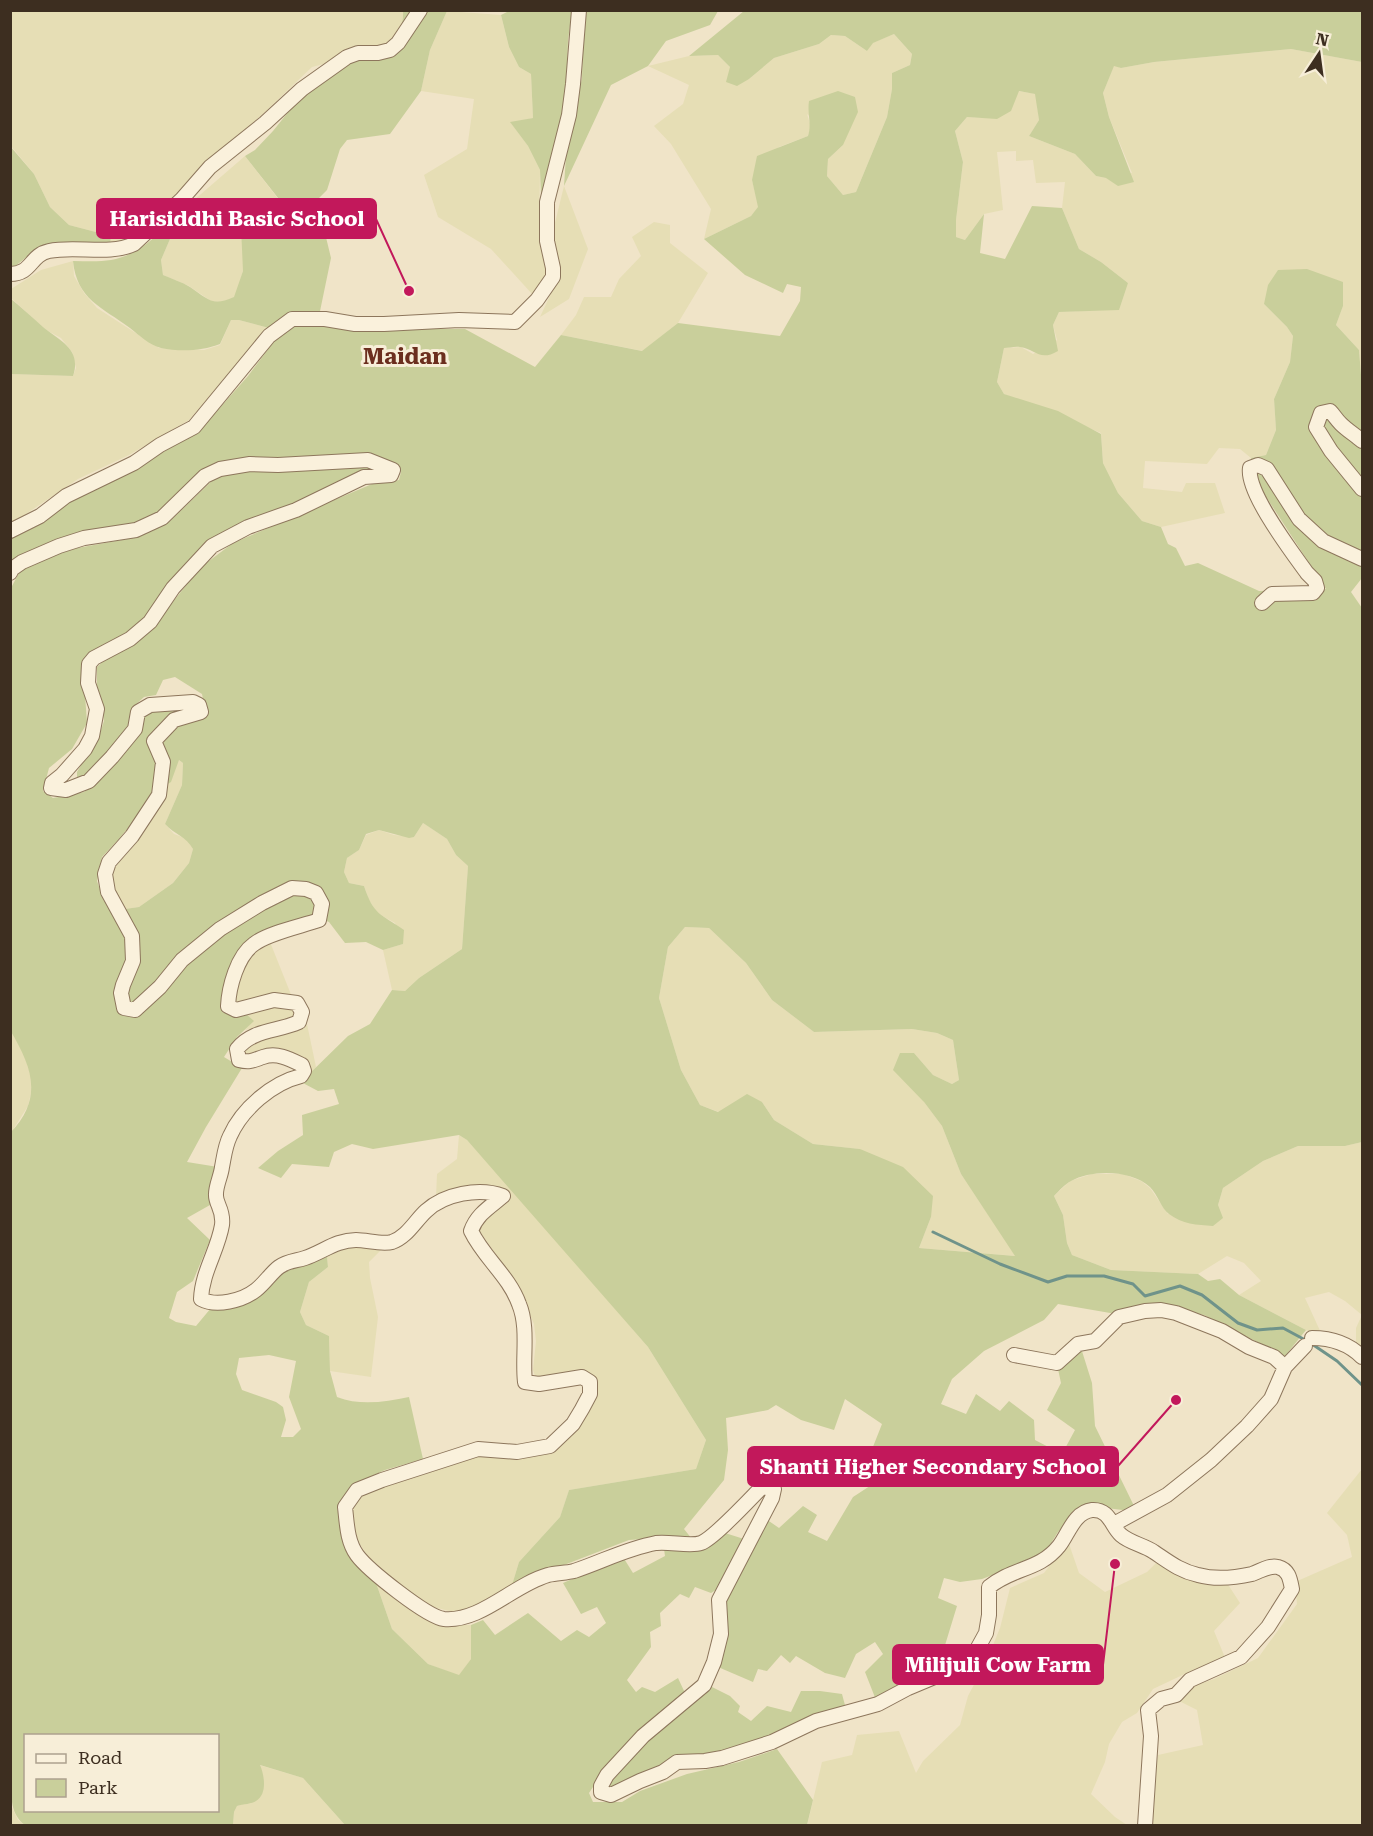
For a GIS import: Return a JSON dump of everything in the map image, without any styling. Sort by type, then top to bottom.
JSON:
[{"type":"street","points":[[10,274],[27,270],[36,257],[46,251],[114,249],[134,244],[188,193],[210,167],[302,89],[347,57],[358,53],[378,53],[390,50],[398,43],[420,10]]},
{"type":"street","points":[[10,531],[40,516],[66,496],[134,463],[160,445],[194,427],[269,336],[292,320],[325,320],[355,324],[459,320],[515,322],[537,300],[553,277],[547,241],[547,202],[568,115],[579,10]]},
{"type":"street","points":[[1362,441],[1347,430],[1333,413],[1330,411],[1321,413],[1316,427],[1362,489]]},
{"type":"street","points":[[10,573],[22,562],[59,546],[84,538],[136,530],[162,519],[205,476],[220,469],[250,464],[278,465],[368,460],[393,471],[391,475],[364,477],[296,510],[248,527],[213,546],[174,588],[150,622],[130,639],[94,658],[89,664],[88,683],[97,710],[92,736],[85,749],[52,783],[51,788],[66,790],[89,781],[135,729],[138,712],[150,705],[193,702],[199,705],[201,712],[174,720],[158,734],[154,741],[163,762],[159,795],[132,836],[109,862],[105,874],[108,892],[132,936],[133,961],[121,993],[124,1008],[135,1011],[160,987],[182,960],[220,929],[269,899],[292,888],[306,889],[316,894],[322,904],[319,920],[253,944],[236,968],[228,1006],[236,1010],[274,1000],[297,1003],[302,1012],[300,1022],[287,1028],[253,1035],[244,1041],[237,1049],[239,1060],[254,1062],[265,1056],[280,1056],[302,1065],[304,1071],[301,1076],[288,1079],[256,1101],[237,1122],[229,1138],[215,1196],[223,1212],[222,1227],[201,1285],[201,1299],[209,1304],[235,1300],[255,1291],[279,1267],[305,1258],[338,1242],[354,1240],[391,1243],[402,1237],[425,1212],[439,1201],[454,1196],[477,1193],[500,1194],[503,1196],[484,1210],[475,1221],[471,1231],[478,1245],[506,1277],[520,1305],[524,1325],[525,1382],[539,1384],[582,1377],[590,1382],[590,1394],[582,1410],[573,1424],[550,1446],[517,1452],[478,1449],[357,1490],[345,1507],[348,1536],[357,1555],[394,1589],[412,1602],[442,1619],[465,1618],[526,1584],[548,1575],[573,1571],[624,1550],[659,1542],[701,1543],[718,1530],[762,1487],[774,1489],[772,1498],[719,1600],[721,1634],[714,1662],[704,1685],[643,1736],[607,1775],[601,1791],[611,1795],[663,1772],[678,1761],[705,1761],[722,1758],[772,1742],[816,1722],[878,1704],[908,1688],[970,1662],[986,1633],[989,1615],[989,1587],[1001,1577],[1042,1563],[1059,1546],[1069,1529],[1085,1512],[1093,1510],[1102,1512],[1111,1518],[1121,1535],[1155,1552],[1170,1564],[1210,1579],[1232,1578],[1269,1567],[1280,1568],[1289,1575],[1292,1588],[1268,1627],[1241,1657],[1190,1680],[1176,1695],[1161,1699],[1148,1710],[1150,1748],[1145,1826]]},
{"type":"street","points":[[1262,603],[1272,594],[1313,593],[1317,588],[1315,580],[1307,573],[1260,504],[1249,475],[1250,468],[1258,465],[1267,469],[1299,519],[1323,541],[1362,559]]},
{"type":"street","points":[[1014,1355],[1057,1363],[1078,1344],[1095,1341],[1119,1317],[1161,1310],[1176,1313],[1222,1331],[1249,1347],[1274,1357],[1286,1367]]},
{"type":"street","points":[[1113,1524],[1167,1495],[1212,1460],[1247,1426],[1271,1398],[1286,1367],[1309,1342],[1326,1338],[1354,1348],[1362,1357]]},
{"type":"shaded area","points":[[403,10],[404,20],[391,47],[312,67],[195,175],[132,239],[110,245],[111,236],[69,225],[50,207],[34,174],[11,146],[10,11]]},
{"type":"shaded area","points":[[447,11],[501,15],[509,47],[519,67],[531,74],[533,118],[511,123],[528,146],[540,170],[539,231],[549,276],[533,295],[491,249],[438,217],[424,175],[467,149],[474,99],[421,91],[430,50]]},
{"type":"shaded area","points":[[894,34],[912,54],[910,65],[892,73],[892,89],[887,117],[856,192],[843,195],[827,176],[828,159],[843,145],[807,114],[811,127],[808,136],[779,147],[752,180],[759,207],[751,216],[704,239],[711,209],[671,144],[654,126],[683,104],[689,85],[648,66],[689,56],[718,55],[730,67],[749,79],[774,58],[819,44],[831,35],[845,36],[867,51],[872,43]]},
{"type":"shaded area","points":[[1291,49],[1362,62],[1362,387],[1359,350],[1336,325],[1343,306],[1264,304],[1293,336],[1290,362],[1274,399],[1276,430],[1266,455],[1251,458],[1240,449],[1219,448],[1207,464],[1145,461],[1143,488],[1182,492],[1186,483],[1215,483],[1225,513],[1161,527],[1142,521],[1118,493],[1103,463],[1101,433],[1004,394],[997,382],[1004,348],[1021,347],[1033,354],[1057,340],[1053,325],[1059,312],[1103,310],[1128,283],[1101,262],[1079,249],[1062,208],[1065,182],[1036,183],[1033,160],[1016,161],[1016,151],[997,152],[1003,210],[984,214],[965,240],[956,237],[963,162],[955,131],[967,117],[986,118],[1018,91],[1036,94],[1039,120],[1029,136],[1075,154],[1096,176],[1106,178],[1132,173],[1109,117],[1103,93],[1114,65],[1121,68],[1154,62]]},
{"type":"shaded area","points":[[245,156],[286,209],[287,216],[280,229],[262,216],[243,254],[243,271],[235,297],[223,302],[211,301],[189,286],[163,275],[161,260],[170,239],[194,239],[219,233],[198,209],[186,207]]},
{"type":"shaded area","points":[[564,186],[588,249],[569,299],[540,317],[560,274],[553,231]]},
{"type":"shaded area","points":[[654,222],[670,225],[670,243],[708,273],[678,323],[643,351],[561,335],[576,315],[584,297],[611,297],[619,279],[641,256],[632,237]]},
{"type":"shaded area","points":[[73,261],[74,276],[84,293],[97,308],[159,348],[204,350],[220,345],[231,320],[269,328],[189,420],[129,455],[78,479],[11,524],[11,374],[73,376],[76,368],[72,352],[61,338],[46,330],[11,298],[11,289],[41,270]]},
{"type":"shaded area","points":[[179,760],[183,763],[182,785],[165,824],[174,834],[188,839],[193,849],[189,863],[173,883],[139,907],[125,909],[111,881],[114,868],[132,848],[156,814],[166,785]]},
{"type":"shaded area","points":[[423,823],[447,839],[456,855],[468,866],[462,949],[419,978],[405,991],[392,990],[383,950],[403,944],[395,923],[377,913],[364,886],[349,883],[344,872],[347,858],[359,850],[366,835],[379,830],[394,835],[414,837]]},
{"type":"shaded area","points":[[685,927],[709,928],[746,963],[772,1000],[814,1032],[912,1029],[937,1033],[953,1040],[959,1080],[952,1084],[933,1075],[914,1053],[924,1102],[942,1126],[961,1174],[1016,1256],[919,1248],[931,1217],[860,1149],[813,1144],[774,1120],[762,1102],[719,1112],[700,1105],[681,1070],[659,998],[668,947]]},
{"type":"shaded area","points":[[270,942],[292,997],[234,1005],[235,983],[243,964],[257,946]]},
{"type":"shaded area","points":[[265,1005],[292,1006],[296,1019],[245,1030],[253,1021],[245,1013]]},
{"type":"shaded area","points":[[307,1024],[316,1067],[311,1073],[299,1058],[245,1059],[242,1053],[244,1044]]},
{"type":"shaded area","points":[[10,1030],[24,1053],[33,1084],[28,1106],[11,1133]]},
{"type":"shaded area","points":[[459,1135],[467,1140],[522,1201],[648,1347],[706,1440],[696,1469],[569,1490],[560,1517],[519,1562],[512,1585],[478,1606],[457,1613],[429,1606],[410,1596],[376,1569],[356,1538],[349,1517],[353,1504],[363,1491],[386,1482],[430,1472],[452,1461],[480,1454],[534,1455],[574,1429],[590,1376],[536,1379],[533,1370],[536,1341],[534,1324],[516,1284],[479,1230],[485,1219],[508,1199],[436,1197],[437,1174],[457,1159]]},
{"type":"shaded area","points":[[1362,1142],[1362,1315],[1329,1292],[1305,1298],[1322,1335],[1306,1330],[1239,1295],[1261,1281],[1244,1263],[1227,1256],[1198,1274],[1111,1270],[1072,1255],[1067,1243],[1063,1215],[1054,1196],[1070,1181],[1092,1174],[1123,1174],[1141,1181],[1150,1188],[1168,1214],[1218,1205],[1223,1188],[1263,1161],[1298,1146],[1345,1146]]},
{"type":"shaded area","points":[[341,1246],[384,1247],[369,1262],[378,1317],[371,1377],[330,1371],[329,1336],[306,1325],[300,1312],[309,1282],[328,1267],[327,1257]]},
{"type":"shaded area","points":[[1362,1315],[1362,1351],[1356,1345],[1356,1328]]},
{"type":"shaded area","points":[[1362,1469],[1362,1825],[1149,1826],[1158,1755],[1203,1745],[1197,1710],[1177,1700],[1188,1688],[1214,1679],[1258,1658],[1297,1604],[1295,1582],[1352,1557],[1347,1535],[1327,1513]]},
{"type":"shaded area","points":[[1068,1541],[1079,1573],[1105,1592],[1147,1572],[1157,1562],[1227,1583],[1240,1603],[1214,1631],[1226,1660],[1191,1671],[1153,1689],[1137,1713],[1122,1722],[1109,1744],[1105,1762],[1091,1794],[1127,1825],[807,1826],[822,1762],[852,1755],[857,1735],[899,1731],[916,1773],[923,1761],[960,1725],[968,1696],[986,1662],[1000,1628],[1010,1588],[1044,1573]]},
{"type":"shaded area","points":[[375,1580],[444,1625],[471,1625],[471,1659],[459,1676],[428,1664],[392,1629]]},
{"type":"shaded area","points":[[259,1765],[303,1778],[345,1825],[233,1825],[234,1812],[237,1806],[245,1803]]},
{"type":"shaded area","points":[[10,1780],[11,1805],[18,1820],[25,1825],[11,1825]]},
{"type":"green space","points":[[403,11],[447,11],[430,50],[421,91],[390,134],[347,140],[340,149],[327,190],[317,200],[331,258],[319,316],[269,328],[231,320],[220,344],[191,350],[176,350],[157,347],[148,342],[85,294],[75,274],[73,261],[111,260],[123,257],[152,239],[186,207],[206,216],[219,233],[194,239],[170,239],[161,260],[163,275],[187,285],[210,300],[220,301],[234,297],[243,271],[241,227],[243,215],[252,211],[280,229],[287,216],[286,208],[245,156],[255,150],[273,131],[327,64],[391,47],[401,25]]},
{"type":"green space","points":[[509,11],[572,11],[568,40],[566,97],[552,162],[541,195],[540,170],[528,146],[510,122],[533,118],[531,74],[519,67],[509,47],[501,15]]},
{"type":"green space","points":[[584,11],[718,11],[710,25],[666,41],[648,66],[611,85],[564,186],[566,156],[582,78]]},
{"type":"green space","points":[[744,11],[1362,11],[1362,62],[1291,49],[1154,62],[1121,68],[1114,66],[1103,93],[1109,117],[1134,182],[1118,186],[1106,178],[1096,176],[1075,154],[1029,136],[1039,120],[1035,94],[1019,91],[1011,111],[997,119],[967,117],[955,131],[963,162],[956,237],[965,240],[984,214],[980,253],[1005,259],[1032,206],[1062,208],[1079,249],[1101,262],[1128,283],[1119,310],[1059,312],[1053,325],[1058,351],[1042,355],[1020,347],[1004,348],[997,382],[1004,394],[1058,411],[1101,434],[1103,463],[1118,493],[1142,521],[1161,527],[1168,544],[1176,548],[1185,566],[1198,563],[1259,591],[1326,589],[1261,489],[1251,458],[1266,455],[1276,430],[1274,399],[1290,362],[1293,336],[1264,304],[1268,285],[1278,270],[1307,269],[1343,282],[1343,306],[1336,325],[1359,350],[1362,387],[1362,578],[1351,592],[1362,608],[1362,1142],[1345,1146],[1298,1146],[1263,1161],[1223,1188],[1218,1205],[1223,1218],[1213,1226],[1179,1220],[1169,1214],[1150,1187],[1142,1181],[1123,1174],[1100,1173],[1080,1177],[1071,1181],[1054,1196],[1063,1215],[1067,1243],[1072,1255],[1111,1270],[1198,1274],[1208,1281],[1220,1279],[1239,1295],[1306,1330],[1285,1356],[1204,1315],[1147,1305],[1116,1314],[1058,1304],[1044,1320],[984,1351],[952,1379],[941,1404],[966,1414],[976,1394],[1000,1411],[1009,1401],[1034,1420],[1035,1440],[1062,1454],[1075,1430],[1047,1410],[1061,1383],[1056,1360],[1081,1348],[1092,1383],[1095,1426],[1135,1508],[1131,1511],[1089,1506],[1076,1513],[1058,1532],[1043,1556],[982,1579],[960,1582],[944,1578],[938,1598],[957,1606],[942,1655],[955,1664],[876,1700],[865,1672],[883,1654],[875,1642],[856,1654],[845,1678],[825,1673],[796,1656],[790,1663],[781,1655],[767,1671],[758,1669],[753,1682],[718,1667],[729,1590],[766,1519],[779,1528],[803,1506],[817,1515],[808,1532],[827,1541],[853,1497],[876,1482],[865,1467],[882,1424],[845,1399],[834,1430],[801,1420],[776,1405],[768,1410],[726,1418],[728,1450],[724,1480],[684,1529],[692,1539],[629,1540],[512,1585],[519,1562],[560,1517],[569,1490],[696,1469],[706,1440],[648,1347],[467,1140],[459,1135],[373,1149],[352,1144],[334,1152],[329,1167],[292,1164],[281,1178],[258,1168],[278,1151],[303,1135],[302,1115],[339,1104],[334,1089],[318,1091],[301,1082],[348,1036],[370,1024],[392,990],[405,991],[419,978],[462,949],[468,866],[456,855],[447,839],[423,823],[414,837],[409,838],[379,830],[366,834],[359,850],[347,858],[344,872],[349,883],[364,886],[371,903],[379,913],[404,930],[403,944],[383,950],[366,942],[345,943],[329,922],[315,916],[249,942],[222,1007],[222,1012],[233,1015],[245,1013],[254,1021],[237,1037],[224,1057],[242,1068],[187,1162],[218,1167],[210,1205],[187,1218],[210,1240],[193,1281],[177,1292],[169,1318],[176,1322],[196,1326],[211,1308],[244,1302],[268,1289],[285,1271],[302,1263],[327,1257],[328,1267],[309,1282],[300,1312],[306,1325],[329,1336],[330,1371],[337,1397],[355,1402],[382,1402],[409,1397],[423,1459],[385,1470],[352,1485],[337,1508],[348,1554],[375,1580],[392,1629],[428,1664],[459,1675],[471,1659],[471,1625],[483,1620],[495,1635],[528,1613],[561,1641],[577,1630],[589,1637],[606,1623],[597,1607],[581,1614],[563,1583],[623,1557],[633,1573],[665,1556],[664,1549],[709,1547],[725,1533],[744,1539],[719,1588],[711,1593],[695,1587],[689,1598],[680,1594],[660,1613],[661,1626],[650,1632],[651,1647],[627,1680],[636,1692],[642,1687],[655,1692],[678,1678],[685,1693],[603,1772],[589,1793],[593,1802],[622,1802],[640,1791],[687,1774],[739,1762],[777,1749],[813,1800],[807,1825],[345,1825],[303,1778],[260,1765],[264,1778],[262,1794],[254,1802],[237,1806],[233,1825],[25,1825],[14,1811],[10,1780],[10,1133],[21,1120],[31,1095],[29,1070],[10,1030],[11,588],[20,571],[39,561],[72,549],[138,537],[169,522],[217,476],[359,465],[381,468],[234,526],[208,542],[147,618],[83,667],[87,723],[72,749],[49,768],[43,791],[53,798],[84,792],[112,768],[129,746],[142,718],[149,711],[175,707],[193,710],[159,725],[151,739],[156,769],[151,800],[102,857],[97,881],[104,901],[125,909],[139,907],[173,883],[189,863],[193,849],[187,841],[165,824],[182,785],[183,763],[179,760],[171,782],[166,785],[163,737],[205,708],[202,694],[175,677],[163,680],[156,695],[144,697],[133,707],[130,727],[114,751],[83,778],[77,777],[77,772],[100,733],[104,721],[102,701],[97,689],[97,667],[112,653],[141,636],[167,609],[201,567],[233,543],[372,484],[399,480],[401,472],[397,466],[362,453],[294,459],[239,458],[201,470],[172,504],[144,520],[118,529],[46,546],[22,554],[11,563],[11,538],[71,499],[117,478],[179,443],[209,420],[248,376],[275,340],[297,324],[364,329],[465,329],[535,367],[561,335],[642,351],[678,323],[780,336],[800,301],[801,287],[787,284],[783,293],[745,275],[704,239],[751,216],[758,207],[752,180],[757,156],[808,136],[809,101],[838,91],[855,97],[858,112],[843,145],[828,159],[827,176],[843,195],[856,192],[887,117],[892,89],[892,73],[910,65],[912,54],[894,34],[873,43],[867,51],[845,36],[831,35],[819,44],[774,58],[737,86],[726,82],[730,67],[718,55],[689,56]],"holes":[[[685,927],[709,928],[746,963],[772,1000],[814,1032],[912,1029],[937,1033],[953,1040],[959,1080],[952,1084],[933,1075],[914,1053],[900,1053],[893,1070],[924,1102],[942,1126],[961,1174],[1015,1256],[919,1248],[931,1217],[933,1196],[903,1167],[860,1149],[813,1144],[774,1120],[762,1102],[747,1094],[718,1112],[700,1105],[681,1070],[659,998],[668,947]],[[269,1355],[296,1361],[289,1397],[301,1429],[293,1437],[281,1437],[286,1420],[283,1407],[276,1402],[242,1390],[236,1374],[239,1358]]]},
{"type":"green space","points":[[10,146],[34,174],[50,207],[69,225],[111,236],[110,245],[45,246],[11,268]]},
{"type":"green space","points":[[10,298],[68,347],[74,359],[73,376],[11,374]]},
{"type":"green space","points":[[710,1686],[730,1696],[740,1706],[738,1712],[751,1721],[767,1706],[791,1712],[801,1691],[842,1694],[846,1709],[775,1736],[700,1757],[671,1759],[613,1791],[606,1787],[660,1727]]},
{"type":"waterway","points":[[933,1232],[1000,1264],[1048,1282],[1067,1276],[1104,1276],[1133,1284],[1145,1296],[1180,1286],[1202,1295],[1238,1323],[1257,1330],[1283,1328],[1309,1342],[1337,1361],[1362,1385]]},
{"type":"place","name":"Harisiddhi Basic School","points":[[409,291]]},
{"type":"place","name":"Shanti Higher Secondary School","points":[[1176,1400]]},
{"type":"place","name":"Milijuli Cow Farm","points":[[1115,1564]]},
{"type":"district","name":"Maidan","points":[[405,356]]}]
